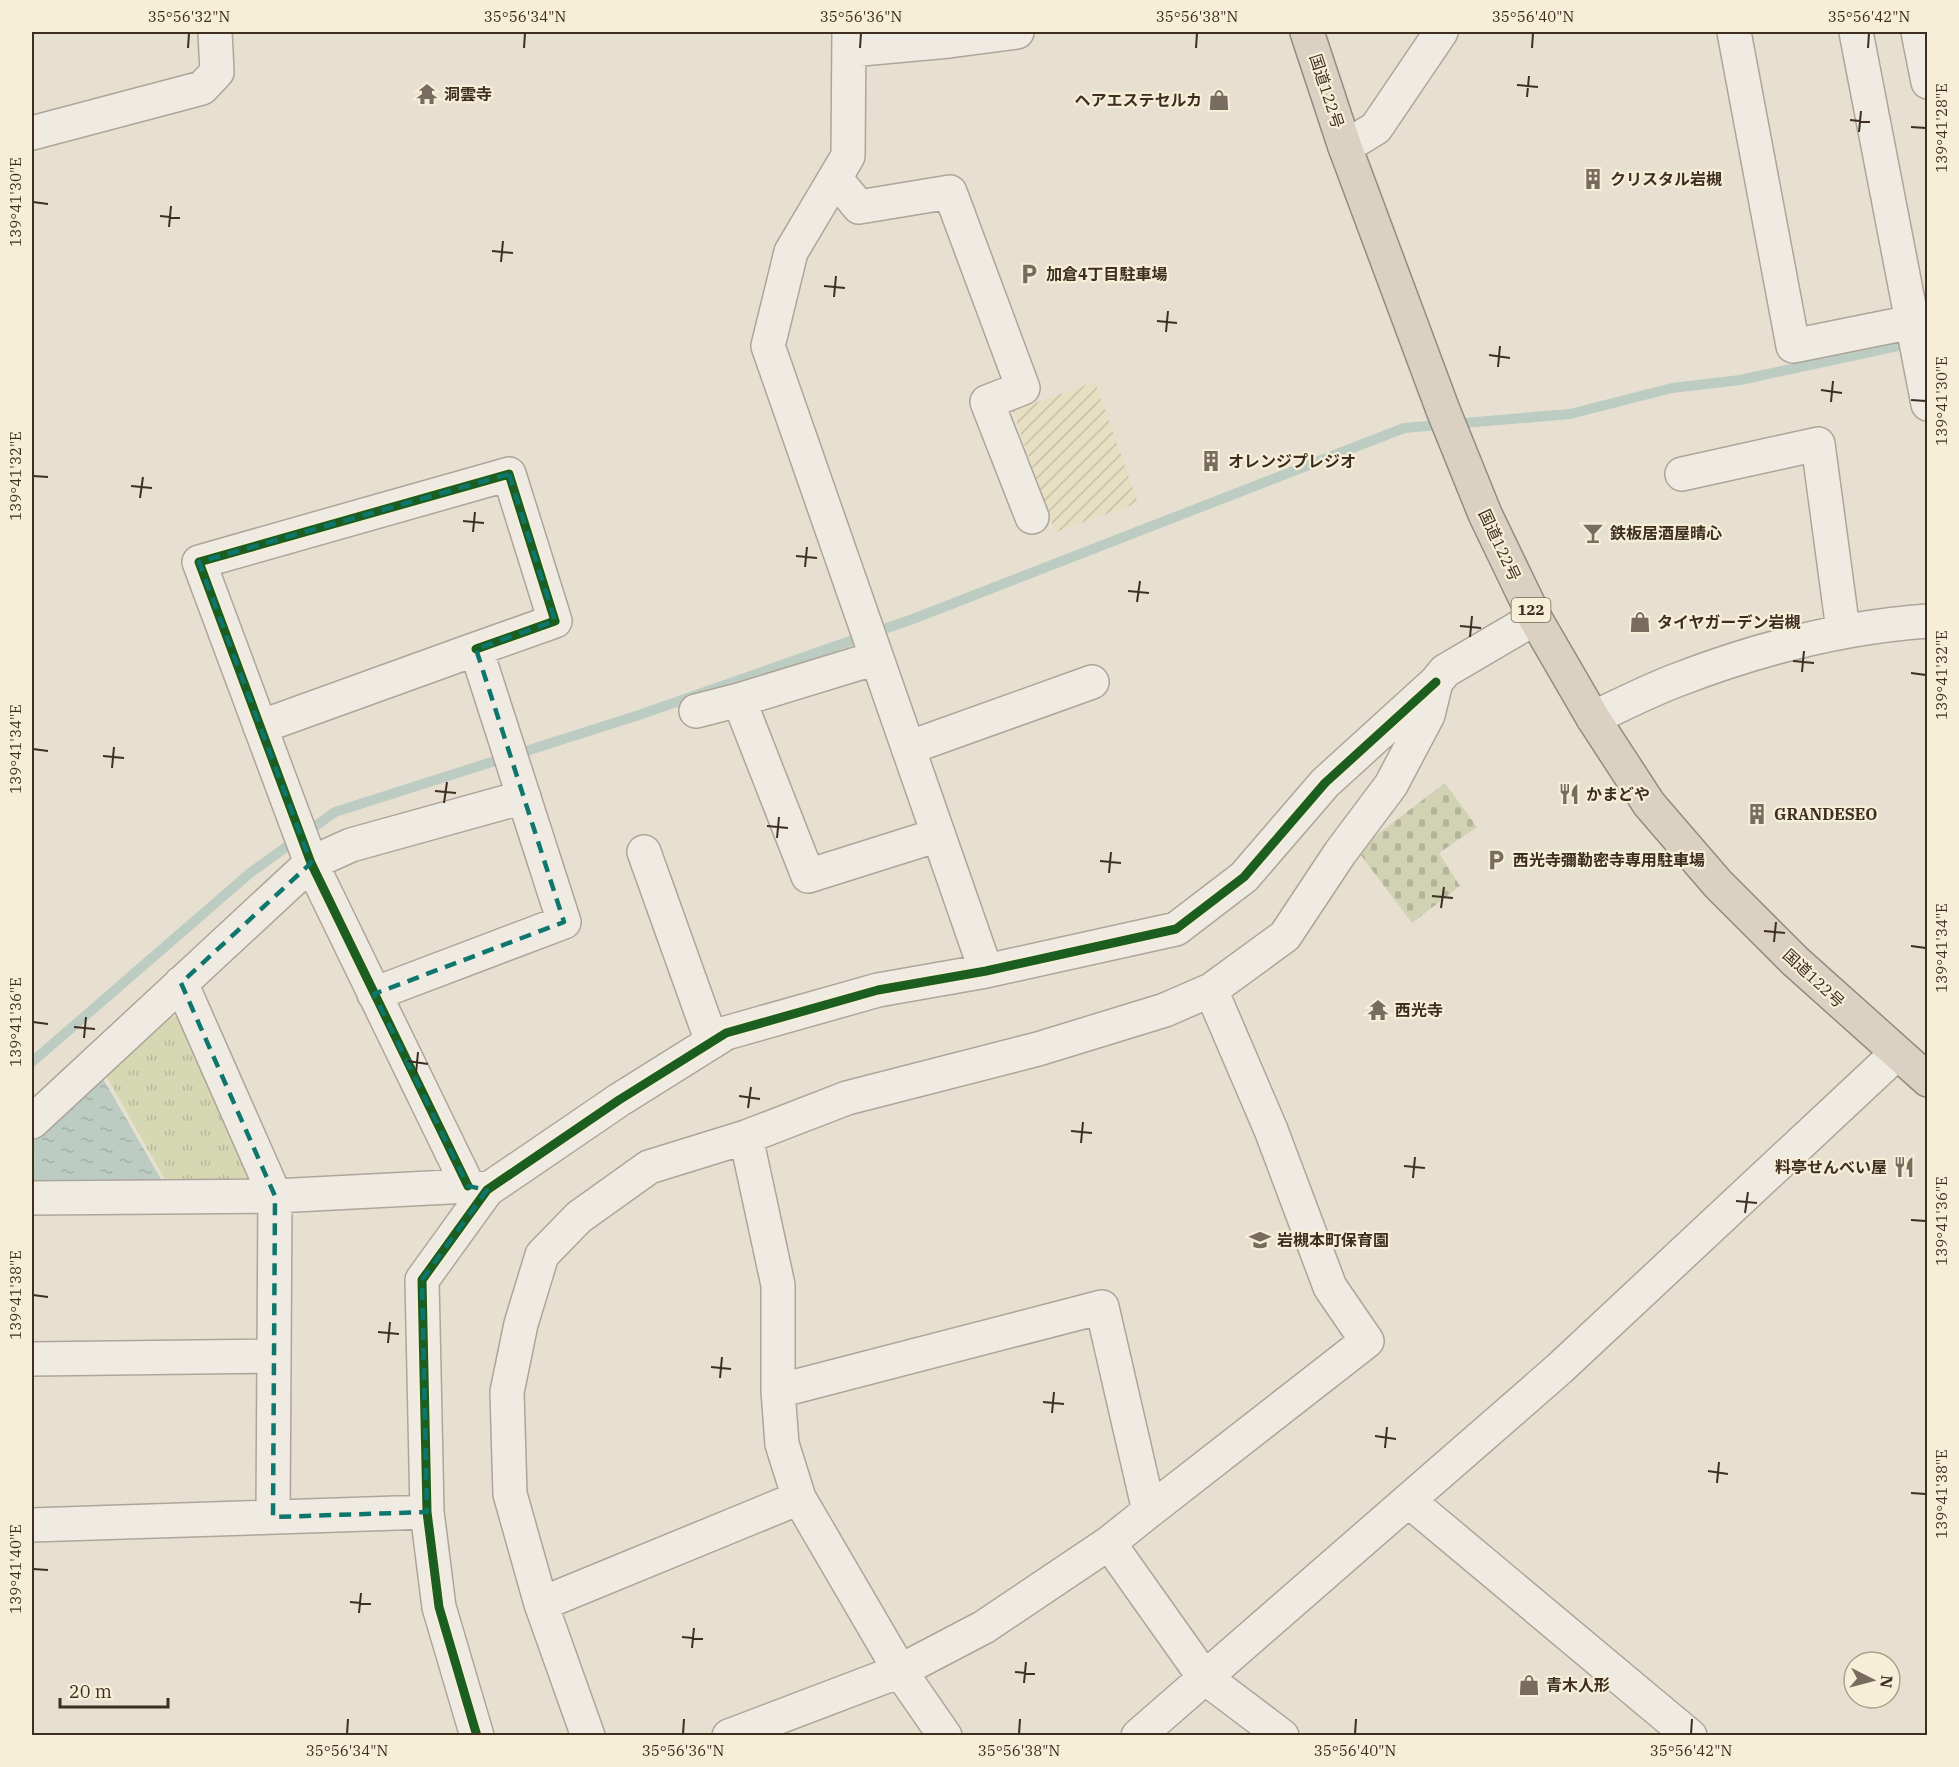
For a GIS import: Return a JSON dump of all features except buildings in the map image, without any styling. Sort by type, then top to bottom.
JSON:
[{"type":"highway","name":"国道122号","points":[[1308,32],[1345,147],[1472,483],[1534,618],[1593,718],[1649,804],[1718,884],[1795,961],[1928,1080]]},
{"type":"street","points":[[32,133],[202,88],[217,72],[215,32]]},
{"type":"street","points":[[986,971],[768,346],[792,252],[848,156],[849,41],[949,41],[1017,32]]},
{"type":"street","points":[[1345,147],[1376,128],[1441,32]]},
{"type":"street","points":[[1734,32],[1793,346],[1912,322]]},
{"type":"street","points":[[1856,32],[1928,404]]},
{"type":"street","points":[[1918,32],[1928,82]]},
{"type":"street","points":[[835,178],[859,207],[950,192],[1023,388],[987,402],[1032,517]]},
{"type":"street","points":[[1682,474],[1818,444],[1843,630]]},
{"type":"street","points":[[260,727],[555,621],[509,474],[199,562],[260,727],[303,843],[374,994],[478,1188]]},
{"type":"street","points":[[477,1736],[439,1607],[427,1512],[422,1280],[478,1188],[726,1033],[878,990],[986,971],[1176,929],[1244,877],[1325,783],[1436,682],[1445,671],[1534,618]]},
{"type":"street","points":[[1593,718],[1677,680],[1746,657],[1843,630],[1928,621]]},
{"type":"street","points":[[696,711],[739,700],[872,645]]},
{"type":"street","points":[[374,994],[564,922],[476,649]]},
{"type":"street","points":[[908,748],[1092,682]]},
{"type":"street","points":[[588,1736],[541,1604],[510,1494],[507,1392],[521,1324],[542,1255],[579,1217],[649,1167],[746,1137],[847,1098],[1038,1049],[1166,1010],[1211,990],[1284,936],[1340,853],[1391,785],[1428,715],[1436,682]]},
{"type":"street","points":[[739,700],[808,876],[938,835]]},
{"type":"street","points":[[303,843],[351,845],[516,770]]},
{"type":"street","points":[[32,1122],[181,984],[303,843]]},
{"type":"street","points":[[644,852],[712,1042]]},
{"type":"street","points":[[181,984],[275,1196],[273,1517]]},
{"type":"street","points":[[729,1736],[900,1671],[984,1627],[1109,1543],[1367,1341],[1330,1287],[1271,1130],[1211,990]]},
{"type":"street","points":[[1138,1736],[1559,1369],[1896,1053]]},
{"type":"street","points":[[746,1137],[778,1285],[778,1391],[782,1444],[799,1498],[900,1671],[945,1736]]},
{"type":"street","points":[[32,1198],[275,1196],[478,1188]]},
{"type":"street","points":[[778,1391],[1102,1308],[1149,1510]]},
{"type":"street","points":[[32,1359],[274,1356]]},
{"type":"street","points":[[541,1604],[799,1498]]},
{"type":"street","points":[[1409,1501],[1690,1736]]},
{"type":"street","points":[[32,1525],[427,1512]]},
{"type":"street","points":[[1109,1543],[1204,1677],[1249,1723],[1282,1736]]},
{"type":"highlighted area","points":[[509,474],[555,621],[476,649],[564,922],[374,994],[468,1186],[487,1190],[422,1280],[427,1512],[273,1517],[275,1196],[181,983],[311,863],[199,562]]},
{"type":"shaded area","points":[[1095,382],[1138,503],[1055,532],[1013,411]]},
{"type":"green space","points":[[1445,783],[1477,827],[1439,853],[1460,886],[1412,923],[1357,850]]},
{"type":"green space","points":[[166,1015],[186,1019],[256,1179],[245,1189],[168,1185],[105,1074]]},
{"type":"water","points":[[102,1077],[165,1186],[32,1189],[32,1138]]},
{"type":"waterway","points":[[32,1062],[250,873],[335,812],[639,715],[913,619],[1404,428],[1570,414],[1672,388],[1740,380],[1912,343]]},
{"type":"cycle path","points":[[468,1186],[311,863],[199,562],[509,474],[555,621],[476,649]]},
{"type":"cycle path","points":[[477,1736],[439,1607],[427,1512],[422,1280],[487,1190],[619,1100],[726,1033],[878,990],[986,971],[1176,929],[1244,877],[1325,783],[1436,682]]},
{"type":"place","name":"洞雲寺","points":[[427,94]]},
{"type":"place","name":"ヘアエステセルカ","points":[[1219,100]]},
{"type":"place","name":"クリスタル岩槻","points":[[1593,179]]},
{"type":"place","name":"加倉4丁目駐車場","points":[[1029,274]]},
{"type":"place","name":"オレンジプレジオ","points":[[1211,461]]},
{"type":"place","name":"鉄板居酒屋晴心","points":[[1593,533]]},
{"type":"place","name":"タイヤガーデン岩槻","points":[[1640,622]]},
{"type":"place","name":"かまどや","points":[[1569,794]]},
{"type":"place","name":"GRANDESEO","points":[[1757,814]]},
{"type":"place","name":"西光寺彌勒密寺専用駐車場","points":[[1496,860]]},
{"type":"place","name":"西光寺","points":[[1378,1010]]},
{"type":"place","name":"料亭せんべい屋","points":[[1904,1167]]},
{"type":"place","name":"岩槻本町保育園","points":[[1260,1240]]},
{"type":"place","name":"青木人形","points":[[1529,1685]]}]
